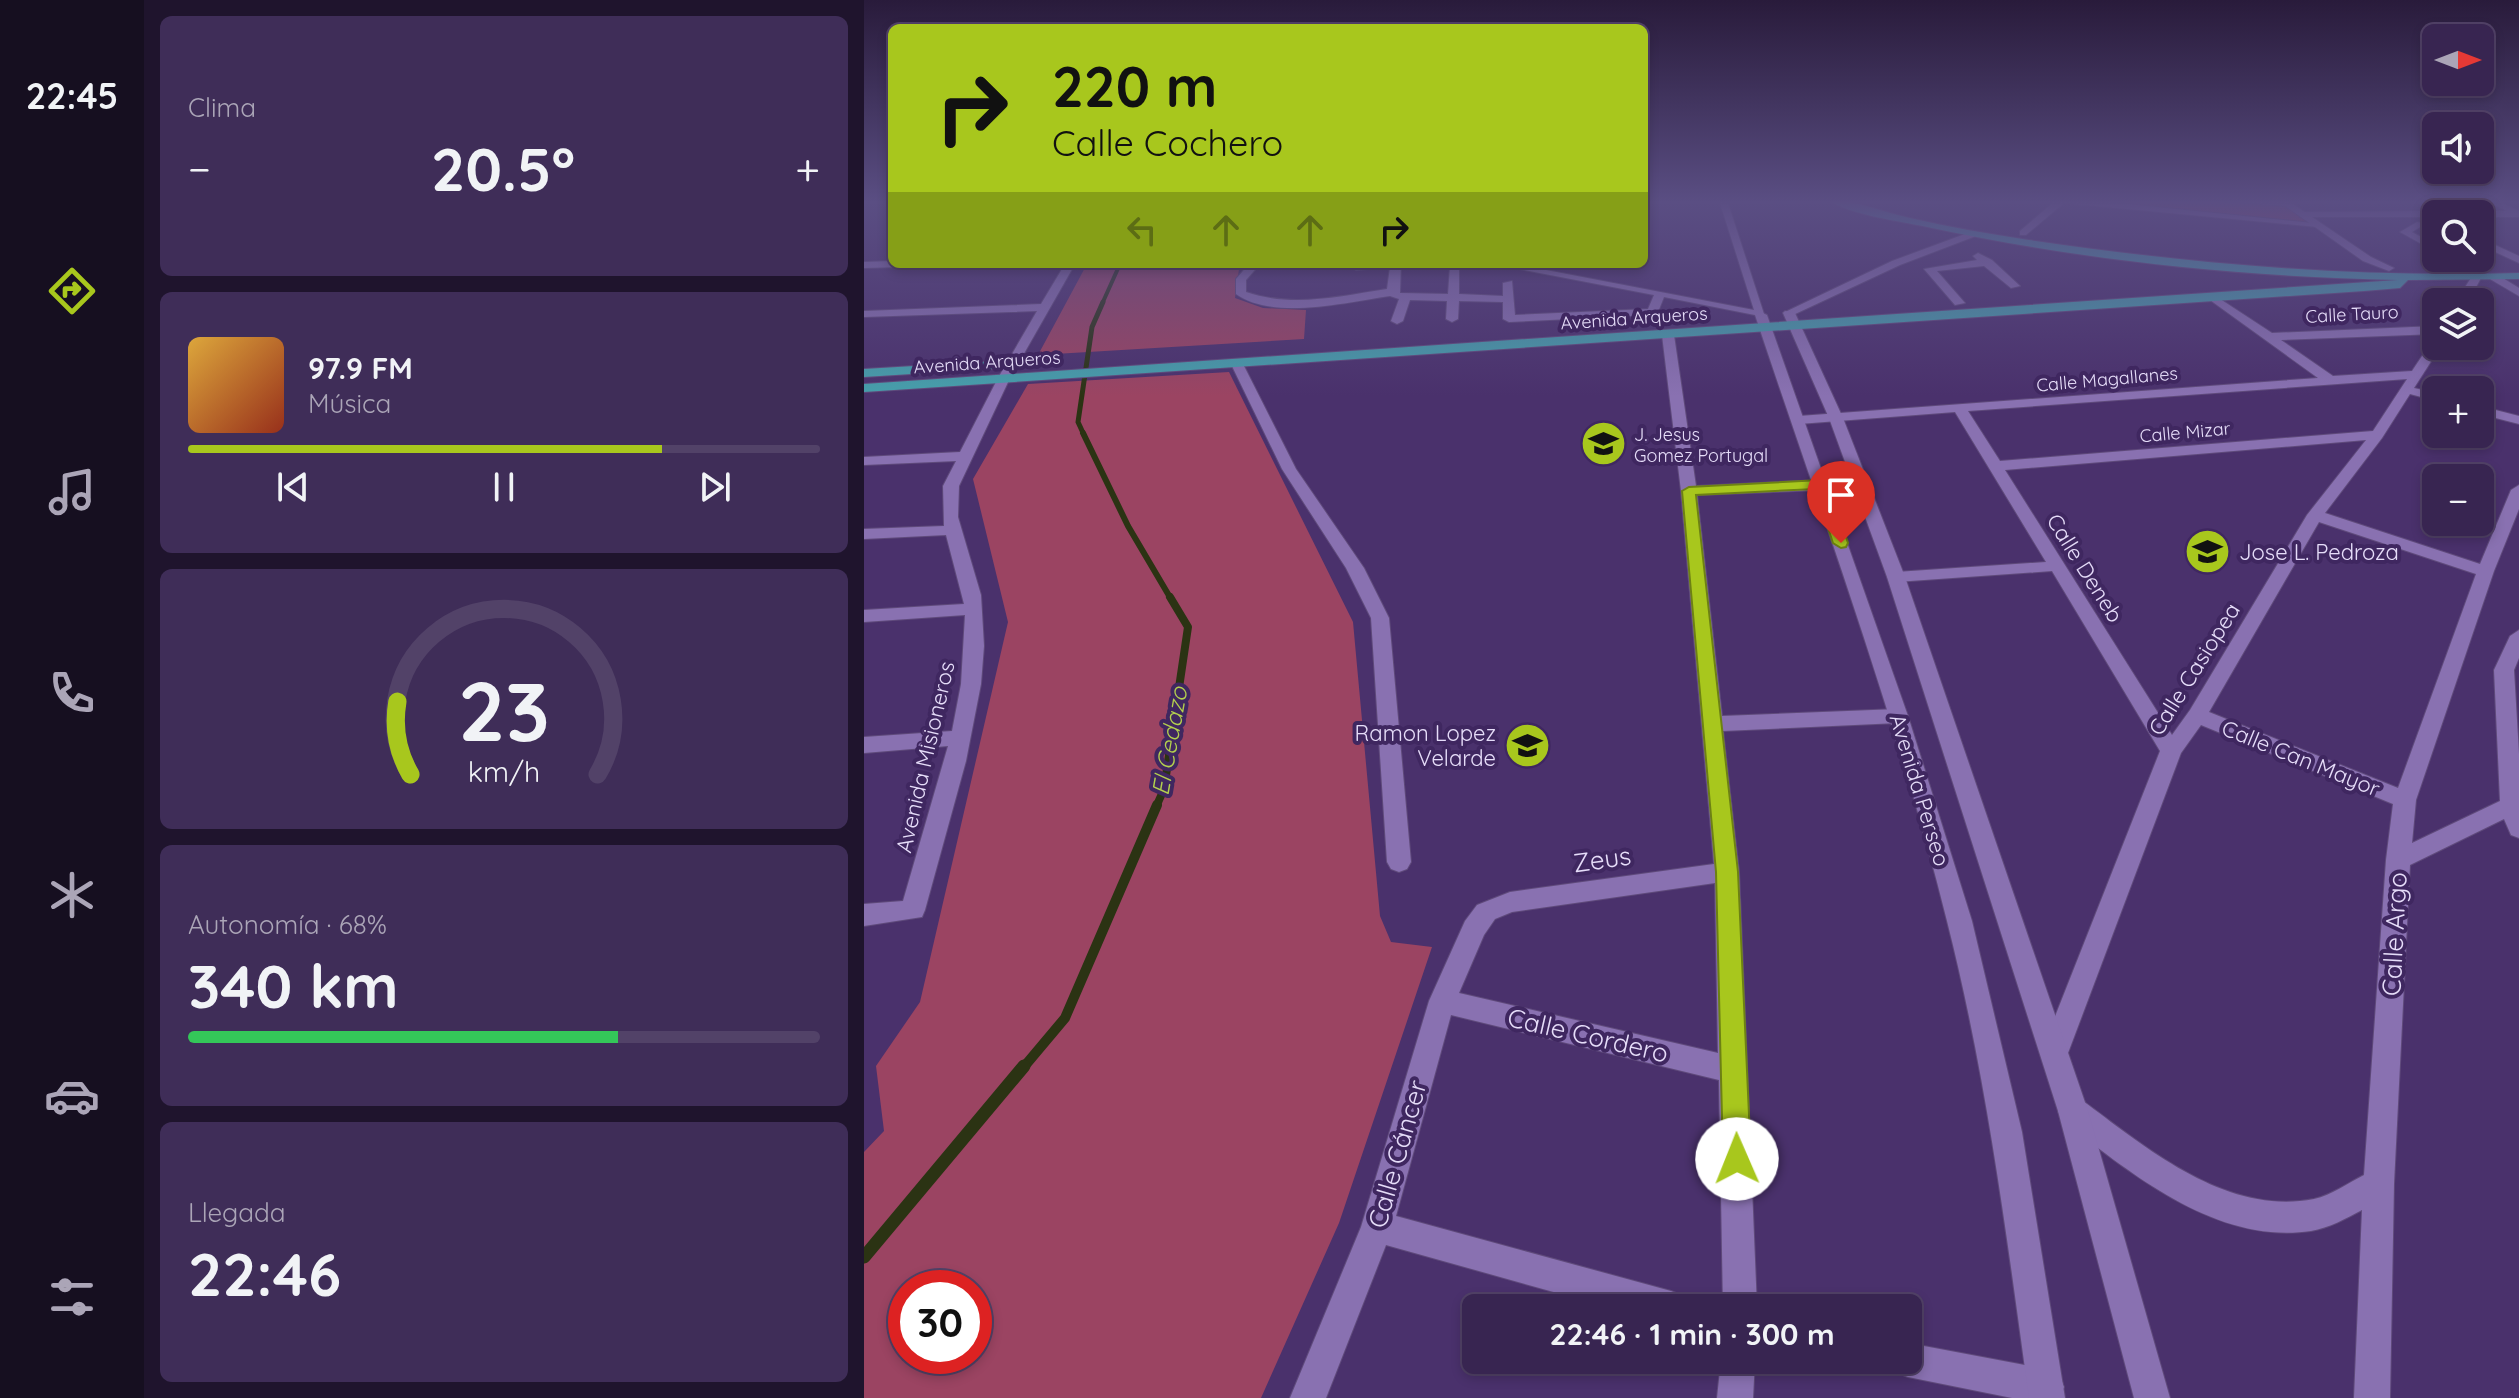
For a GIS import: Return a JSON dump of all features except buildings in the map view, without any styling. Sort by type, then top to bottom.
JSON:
[{"type":"main road","points":[[2225,265],[2370,278],[2519,276]]},
{"type":"main road","points":[[2364,265],[2370,278]]},
{"type":"main road","points":[[2377,265],[2422,267]]},
{"type":"main road","points":[[2389,268],[2404,279]]},
{"type":"main road","name":"Avenida Arqueros","points":[[1792,319],[1959,303],[2370,278]]},
{"type":"main road","name":"Avenida Arqueros","points":[[1500,332],[2214,298],[2400,285],[2404,279]]},
{"type":"main road","name":"Avenida Arqueros","points":[[864,373],[1015,373],[1237,364],[1393,351],[1668,335],[1764,321]]},
{"type":"main road","name":"Avenida Arqueros","points":[[864,388],[1015,373],[1034,363],[1298,345]]},
{"type":"street","name":"Avenida Perseo","points":[[1743,265],[1799,420],[1898,716],[1960,921],[2007,1132],[2047,1392]]},
{"type":"street","points":[[1792,319],[1892,265]]},
{"type":"street","points":[[1959,303],[1929,269],[1961,265]]},
{"type":"street","points":[[1992,265],[2015,286]]},
{"type":"street","name":"Avenida Misioneros","points":[[864,915],[913,910],[973,678],[974,609],[947,504],[951,486],[1015,373],[1044,307],[1068,268]]},
{"type":"street","points":[[1251,268],[1241,279],[1241,294],[1260,303],[1306,303],[1392,292],[1405,297],[1454,300],[1509,299]]},
{"type":"street","points":[[1392,292],[1394,268]]},
{"type":"street","points":[[1452,319],[1455,268]]},
{"type":"street","points":[[1520,268],[1660,293],[1764,321]]},
{"type":"street","points":[[2494,277],[2519,293]]},
{"type":"street","points":[[2470,288],[2476,278]]},
{"type":"street","points":[[1508,283],[1509,319],[1652,312],[1660,293]]},
{"type":"street","points":[[1397,321],[1405,297]]},
{"type":"street","points":[[2214,298],[2330,380]]},
{"type":"street","points":[[864,314],[1044,307]]},
{"type":"street","name":"Avenida Perseo","points":[[1792,319],[1836,418],[1896,577],[2055,1052],[2152,1398]]},
{"type":"street","name":"Calle Tauro","points":[[2269,337],[2422,331]]},
{"type":"street","points":[[1668,335],[1689,491],[1727,872],[1740,1294]]},
{"type":"street","name":"Calle Casiopea","points":[[2055,1052],[2171,751],[2197,715],[2315,515],[2377,435],[2426,360]]},
{"type":"street","points":[[1237,364],[1289,469],[1355,568],[1380,618],[1399,862]]},
{"type":"street","name":"Calle Magallanes","points":[[1799,420],[2330,380],[2413,382],[2422,388]]},
{"type":"street","name":"Calle Deneb","points":[[1960,409],[2171,751]]},
{"type":"street","points":[[2494,414],[2519,420]]},
{"type":"street","name":"Calle Mizar","points":[[1995,466],[2377,435]]},
{"type":"street","points":[[864,461],[967,456]]},
{"type":"street","points":[[1689,491],[1821,485]]},
{"type":"street","name":"Calle Argo","points":[[2372,1398],[2379,1184],[2398,860],[2405,800],[2485,571],[2519,490]]},
{"type":"street","points":[[2315,515],[2485,571]]},
{"type":"street","points":[[864,534],[954,530]]},
{"type":"street","points":[[1896,577],[2057,566]]},
{"type":"street","points":[[864,616],[974,609]]},
{"type":"street","points":[[2519,636],[2511,677],[2515,803],[2519,829]]},
{"type":"street","name":"Calle Can Mayor","points":[[2197,715],[2405,800]]},
{"type":"street","points":[[1714,724],[1898,716]]},
{"type":"street","points":[[864,745],[959,738]]},
{"type":"street","points":[[2398,860],[2515,803]]},
{"type":"street","name":"Zeus","points":[[1486,912],[1510,902],[1727,872]]},
{"type":"street","name":"Calle Cáncer","points":[[1308,1398],[1377,1227],[1442,1001],[1474,929],[1486,912]]},
{"type":"street","name":"Calle Cordero","points":[[1442,1001],[1735,1070]]},
{"type":"street","points":[[2073,1111],[2130,1154],[2180,1186],[2233,1207],[2277,1218],[2315,1215],[2379,1184]]},
{"type":"street","points":[[1377,1227],[1620,1294]]},
{"type":"street","points":[[1922,1363],[2047,1392]]},
{"type":"street","points":[[1735,1398],[1737,1374]]},
{"type":"shaded area","points":[[1085,268],[1240,268],[1235,298],[1263,308],[1306,310],[1304,339],[1038,355]]},
{"type":"shaded area","points":[[1229,372],[1353,622],[1380,916],[1391,942],[1432,947],[1339,1223],[1261,1398],[864,1398],[864,1152],[884,1131],[876,1066],[920,1002],[1008,622],[973,479],[1028,384]]},
{"type":"waterway","name":"El Cedazo","points":[[1102,304],[1118,268]]},
{"type":"waterway","name":"El Cedazo","points":[[1084,435],[1078,422],[1092,327],[1103,302]]},
{"type":"waterway","name":"El Cedazo","points":[[1083,433],[1128,526],[1171,599]]},
{"type":"waterway","name":"El Cedazo","points":[[1156,807],[1164,789],[1188,627],[1170,597]]},
{"type":"waterway","name":"El Cedazo","points":[[1023,1068],[1065,1018],[1157,805]]},
{"type":"waterway","name":"El Cedazo","points":[[864,1257],[1024,1066]]},
{"type":"place","name":"J. Jesus Gomez Portugal","points":[[1603,444]]},
{"type":"place","name":"Jose L. Pedroza","points":[[2208,552]]},
{"type":"place","name":"Ramon Lopez Velarde","points":[[1527,746]]},
{"type":"route","points":[[1737,1159],[1727,872],[1689,491],[1821,485],[1841,543]]}]
